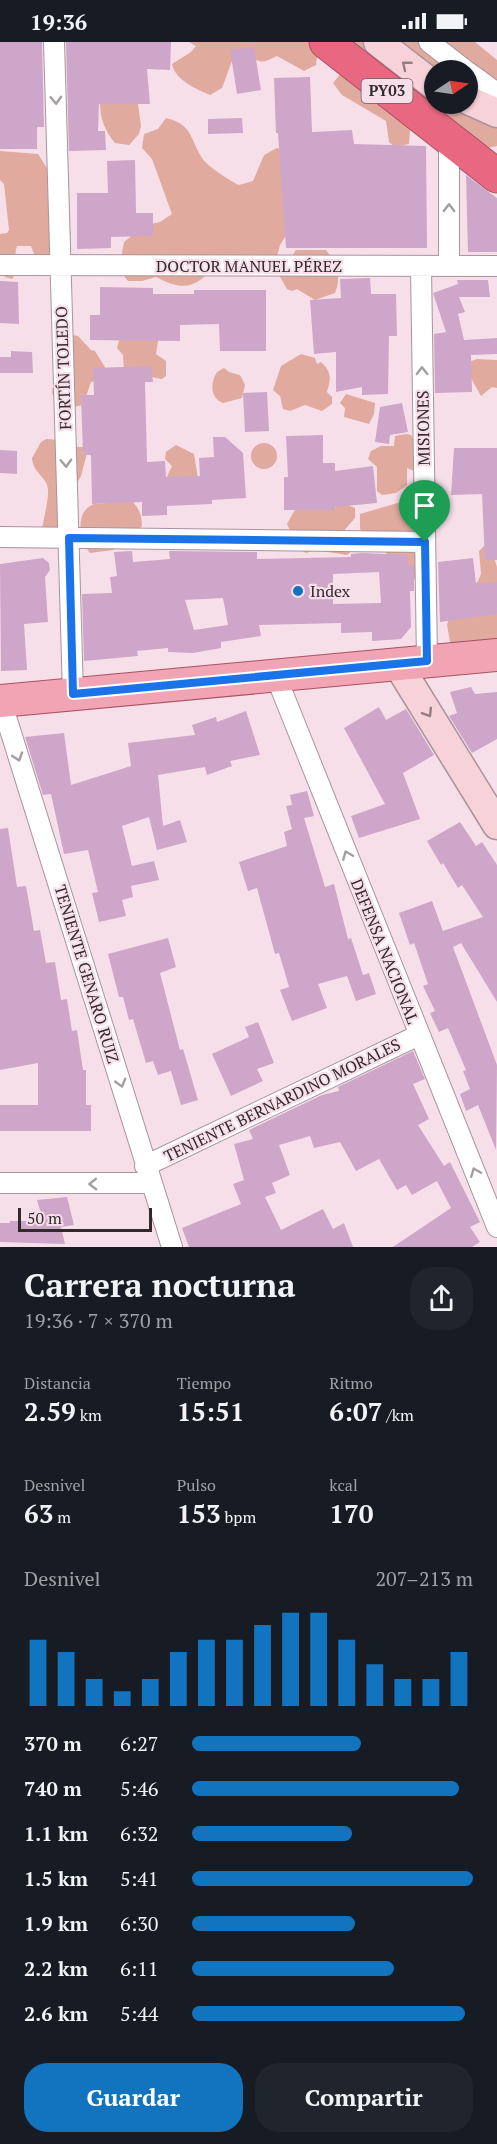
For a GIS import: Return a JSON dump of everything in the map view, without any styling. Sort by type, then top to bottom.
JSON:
[{"type":"highway","name":"PY03","points":[[326,42],[497,176]]},
{"type":"main road","points":[[0,701],[497,655]]},
{"type":"street","name":"FORTÍN TOLEDO","points":[[54,42],[73,694]]},
{"type":"street","points":[[378,42],[424,78]]},
{"type":"street","points":[[429,42],[453,60]]},
{"type":"street","points":[[478,79],[497,93]]},
{"type":"street","points":[[478,104],[497,113]]},
{"type":"street","points":[[449,140],[449,266]]},
{"type":"street","name":"DOCTOR MANUEL PÉREZ","points":[[0,265],[497,266]]},
{"type":"street","name":"MISIONES","points":[[412,662],[425,542],[421,267]]},
{"type":"street","points":[[0,537],[425,542]]},
{"type":"street","points":[[412,662],[497,825]]},
{"type":"street","name":"DEFENSA NACIONAL","points":[[275,674],[497,1227]]},
{"type":"street","name":"TENIENTE GENARO RUIZ","points":[[0,701],[172,1247]]},
{"type":"street","name":"TENIENTE BERNARDINO MORALES","points":[[0,1184],[148,1174],[419,1035]]},
{"type":"shaded area","points":[[117,42],[135,82],[141,126],[139,134],[129,145],[115,143],[107,131],[100,106],[104,81]]},
{"type":"shaded area","points":[[189,42],[313,42],[318,51],[316,65],[304,71],[277,56],[267,61],[257,61],[244,54],[232,61],[222,88],[210,95],[187,83],[174,70],[172,64],[196,46]]},
{"type":"shaded area","points":[[335,42],[475,42],[497,60],[497,146],[449,156],[410,130],[409,144],[395,147],[389,142],[386,121],[342,95],[333,83],[342,72]]},
{"type":"shaded area","points":[[166,118],[186,128],[202,158],[219,173],[239,185],[253,181],[264,155],[277,148],[293,152],[288,232],[280,245],[276,260],[220,262],[198,281],[184,286],[156,277],[142,281],[128,281],[119,270],[124,242],[146,225],[160,222],[172,214],[152,159],[142,148],[144,134],[158,129]]},
{"type":"shaded area","points":[[0,151],[38,154],[50,173],[71,233],[42,259],[35,256],[31,246],[17,246],[15,272],[12,279],[5,277],[0,267],[0,234],[7,233],[9,230],[4,184],[0,180]]},
{"type":"shaded area","points":[[296,250],[326,250],[337,270],[338,281],[335,293],[315,300],[297,289],[292,291],[287,289],[279,275]]},
{"type":"shaded area","points":[[71,335],[78,336],[91,350],[95,351],[105,367],[97,381],[91,382],[83,405],[61,410],[52,393],[55,370],[52,355],[54,348]]},
{"type":"shaded area","points":[[159,335],[156,354],[166,361],[166,376],[162,379],[124,372],[123,355],[117,348],[120,337]]},
{"type":"shaded area","points":[[301,354],[315,358],[317,364],[321,362],[329,372],[327,392],[332,397],[332,404],[322,411],[305,405],[290,411],[283,409],[280,396],[273,390],[281,366]]},
{"type":"shaded area","points":[[477,359],[497,360],[497,388],[492,387],[481,396],[463,364]]},
{"type":"shaded area","points":[[224,368],[240,375],[245,385],[242,398],[223,403],[216,398],[212,385],[217,372]]},
{"type":"shaded area","points":[[346,394],[375,403],[374,414],[369,424],[344,417],[345,408],[340,403]]},
{"type":"shaded area","points":[[411,435],[415,443],[418,466],[414,471],[407,468],[407,485],[396,493],[382,495],[377,491],[377,467],[368,459],[371,451],[381,446],[394,446],[395,436]]},
{"type":"shaded area","points":[[46,439],[61,440],[72,447],[83,447],[87,453],[81,476],[74,488],[76,521],[41,537],[48,490],[32,458],[41,442]]},
{"type":"shaded area","points":[[264,443],[273,447],[277,456],[273,465],[264,469],[255,465],[251,456],[255,447]]},
{"type":"shaded area","points":[[176,445],[194,454],[198,478],[172,482],[167,476],[172,466],[165,459],[166,452]]},
{"type":"shaded area","points":[[411,499],[418,501],[425,589],[360,529],[360,514]]},
{"type":"shaded area","points":[[117,500],[131,500],[139,512],[142,526],[113,550],[90,553],[81,529],[85,510],[93,505]]},
{"type":"shaded area","points":[[340,502],[355,508],[355,518],[342,533],[353,550],[347,555],[315,550],[306,553],[298,549],[287,524],[298,504],[335,508]]},
{"type":"shaded area","points":[[484,546],[491,548],[497,567],[497,645],[451,647],[447,625],[449,618],[478,581],[481,574],[479,551]]},
{"type":"building","points":[[0,42],[42,42],[44,127],[37,127],[37,149],[0,149]]},
{"type":"building","points":[[66,42],[171,42],[170,70],[147,69],[150,104],[99,104],[98,131],[105,131],[106,150],[69,151]]},
{"type":"building","points":[[254,47],[261,90],[237,94],[230,50]]},
{"type":"building","points":[[310,77],[312,132],[352,130],[354,144],[426,146],[427,248],[286,248],[278,133],[276,133],[274,78]]},
{"type":"building","points":[[242,118],[243,133],[208,134],[208,119]]},
{"type":"building","points":[[135,160],[136,213],[153,213],[153,236],[111,237],[111,248],[77,249],[77,193],[108,193],[107,161]]},
{"type":"building","points":[[466,175],[497,198],[497,252],[468,252]]},
{"type":"building","points":[[370,278],[371,294],[396,294],[397,336],[389,336],[388,394],[362,395],[362,387],[336,392],[336,352],[314,354],[310,300],[341,298],[340,279]]},
{"type":"building","points":[[457,280],[488,280],[490,297],[459,297],[465,312],[458,314],[464,340],[497,338],[497,354],[471,355],[472,392],[435,393],[434,334],[446,332],[433,293],[458,284]]},
{"type":"building","points":[[0,281],[18,282],[19,324],[0,323]]},
{"type":"building","points":[[100,287],[153,288],[153,294],[194,294],[194,290],[266,290],[266,351],[220,351],[219,324],[180,325],[180,341],[90,340],[90,315],[100,315]]},
{"type":"building","points":[[11,351],[32,352],[33,373],[0,373],[0,357],[11,357]]},
{"type":"building","points":[[151,366],[153,382],[145,382],[147,462],[165,461],[166,477],[200,476],[199,458],[214,457],[213,437],[225,437],[243,453],[246,498],[212,500],[212,504],[167,506],[167,515],[142,516],[142,502],[92,504],[91,455],[83,455],[81,395],[94,395],[93,368]]},
{"type":"building","points":[[267,392],[269,431],[245,432],[243,393]]},
{"type":"building","points":[[402,403],[408,432],[390,435],[389,444],[375,442],[380,407]]},
{"type":"building","points":[[323,435],[323,463],[335,463],[335,471],[373,466],[377,503],[335,507],[335,510],[284,510],[284,477],[288,477],[286,436]]},
{"type":"building","points":[[454,448],[497,448],[497,560],[485,560],[482,494],[451,495]]},
{"type":"building","points":[[0,450],[17,451],[17,474],[0,473]]},
{"type":"building","points":[[132,551],[133,562],[170,559],[169,551],[257,552],[257,559],[351,557],[351,554],[362,553],[407,555],[408,566],[414,565],[414,591],[410,591],[411,627],[401,639],[372,641],[372,632],[341,633],[341,623],[259,625],[261,636],[221,642],[221,648],[193,653],[168,652],[168,648],[137,651],[138,656],[84,661],[82,594],[112,593],[110,577],[117,576],[114,552]],"holes":[[[379,572],[381,603],[333,604],[333,574]],[[223,598],[228,625],[194,630],[185,600]]]},
{"type":"building","points":[[43,558],[49,563],[50,570],[45,577],[48,622],[24,624],[27,670],[1,671],[0,564]]},
{"type":"building","points":[[473,558],[476,584],[497,582],[497,614],[440,622],[438,562]]},
{"type":"building","points":[[471,687],[475,694],[497,692],[497,739],[472,753],[449,716],[457,713],[450,692]]},
{"type":"building","points":[[379,707],[386,720],[406,709],[434,755],[403,773],[420,819],[359,838],[351,816],[385,804],[344,728]]},
{"type":"building","points":[[246,711],[260,755],[230,761],[232,766],[207,775],[205,767],[158,775],[163,826],[180,820],[187,842],[157,850],[149,817],[122,826],[132,866],[154,861],[159,880],[131,886],[133,897],[122,900],[126,916],[99,922],[92,893],[98,892],[88,850],[64,854],[51,794],[43,795],[25,737],[64,733],[71,785],[131,766],[128,743],[195,735],[192,725],[216,717],[217,722]]},
{"type":"building","points":[[307,791],[314,816],[304,818],[325,887],[334,884],[348,939],[351,938],[363,975],[369,973],[376,994],[356,1001],[347,976],[318,984],[327,1008],[292,1021],[280,990],[289,987],[279,953],[275,954],[257,888],[248,891],[239,862],[287,846],[284,832],[292,829],[286,806],[292,805],[290,795]]},
{"type":"building","points":[[460,822],[476,846],[482,842],[497,865],[497,1002],[461,943],[453,947],[497,1065],[496,1150],[478,1105],[466,1111],[460,1094],[470,1089],[463,1071],[466,1070],[448,1028],[439,1032],[430,1013],[435,1011],[423,986],[428,984],[414,943],[410,945],[399,913],[432,901],[443,931],[483,917],[462,885],[458,888],[443,863],[441,865],[427,841]]},
{"type":"building","points":[[8,828],[17,887],[26,886],[34,931],[40,930],[46,963],[55,962],[61,1000],[67,999],[72,1031],[77,1030],[83,1070],[86,1070],[86,1105],[91,1105],[91,1131],[0,1131],[0,1105],[38,1105],[38,1063],[0,1070],[0,829]]},
{"type":"building","points":[[168,938],[176,967],[160,973],[180,1050],[183,1049],[198,1100],[181,1105],[171,1071],[158,1075],[153,1061],[146,1063],[133,1019],[129,1020],[123,997],[119,997],[108,954]]},
{"type":"building","points":[[258,1022],[274,1063],[257,1069],[263,1081],[231,1096],[212,1054],[249,1037],[245,1027]]},
{"type":"building","points":[[413,1051],[425,1079],[413,1084],[429,1119],[418,1125],[444,1166],[450,1162],[480,1222],[470,1227],[480,1242],[472,1247],[393,1247],[451,1208],[437,1181],[412,1195],[406,1185],[397,1190],[379,1159],[356,1171],[340,1142],[314,1148],[310,1136],[279,1145],[290,1175],[272,1183],[276,1193],[265,1197],[281,1230],[323,1209],[333,1229],[344,1223],[353,1247],[189,1247],[182,1228],[241,1204],[233,1184],[244,1180],[234,1144],[253,1139],[249,1130],[322,1095],[339,1091],[338,1087]]},
{"type":"building","points":[[67,1197],[74,1225],[61,1227],[65,1244],[0,1242],[0,1223],[43,1221],[37,1200]]},
{"type":"place","name":"Index","points":[[298,591]]},
{"type":"route","points":[[69,538],[425,542],[427,661],[73,694],[69,538]]}]
